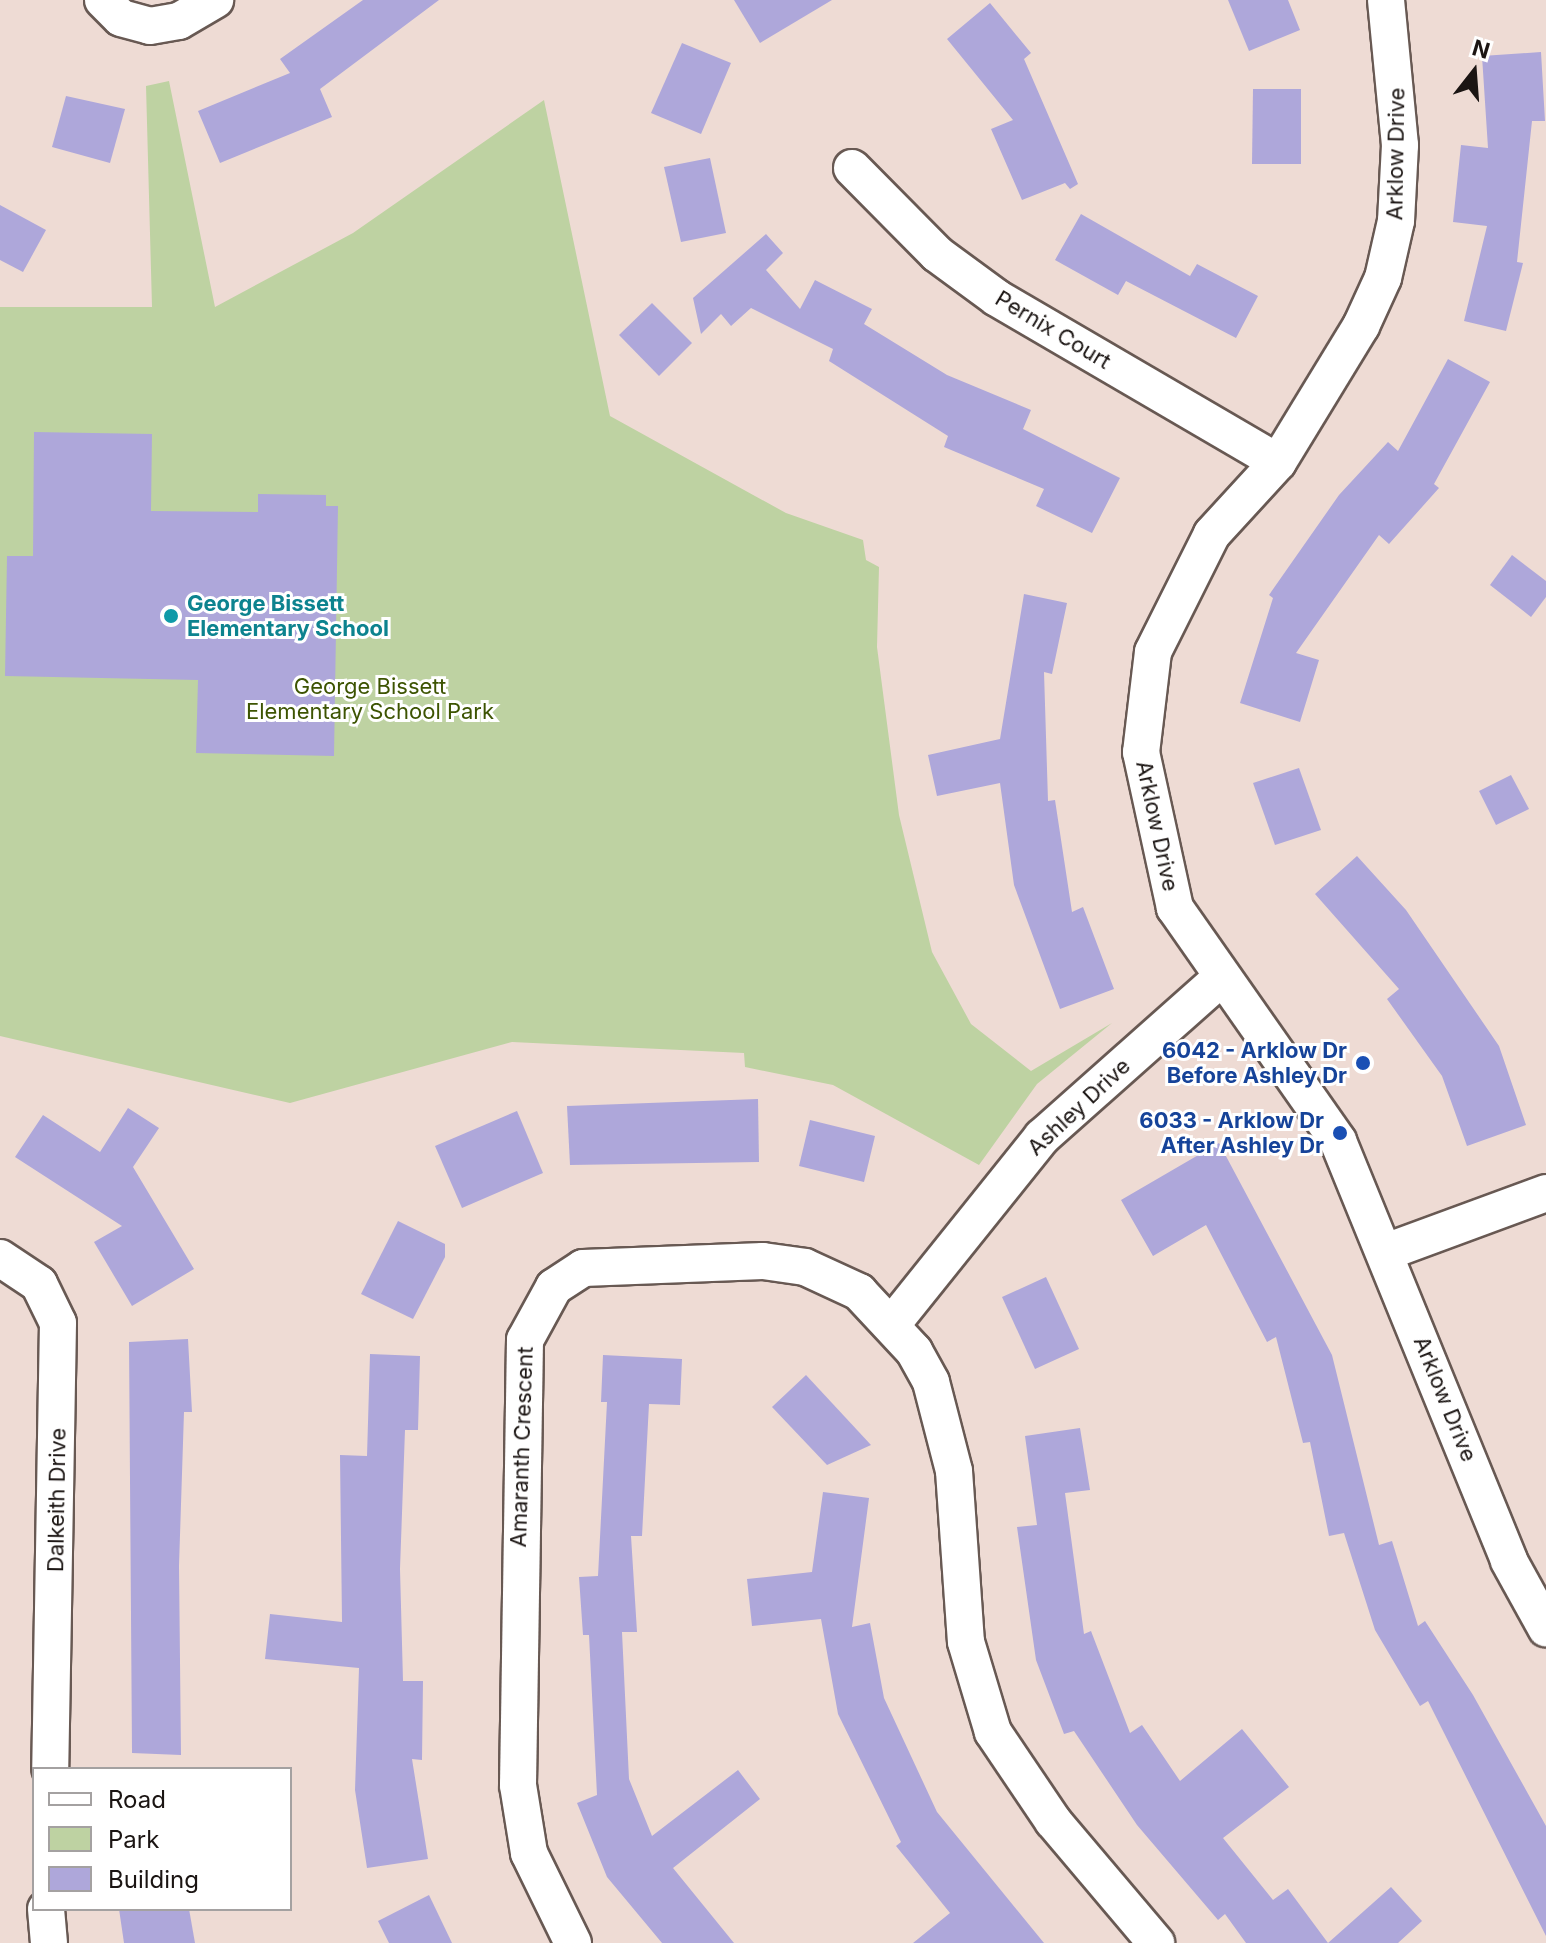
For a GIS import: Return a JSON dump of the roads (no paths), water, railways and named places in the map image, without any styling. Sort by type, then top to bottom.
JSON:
[{"type":"street","points":[[103,0],[121,18],[150,26],[179,21],[215,0]]},
{"type":"street","name":"Arklow Drive","points":[[1386,0],[1400,114],[1390,252],[1361,326],[1278,462],[1212,534],[1153,652],[1141,752],[1175,908],[1220,979],[1338,1141],[1386,1252],[1509,1561],[1546,1628]]},
{"type":"street","name":"Pernix Court","points":[[852,168],[937,254],[997,298],[1278,462]]},
{"type":"street","name":"Ashley Drive","points":[[893,1323],[1042,1137],[1220,979]]},
{"type":"street","points":[[1386,1252],[1546,1193]]},
{"type":"street","name":"Dalkeith Drive","points":[[0,1258],[39,1284],[58,1323],[50,1767]]},
{"type":"street","name":"Amaranth Crescent","points":[[573,1943],[529,1853],[516,1762],[521,1379],[533,1317],[554,1287],[583,1268],[763,1261],[805,1267],[846,1284],[893,1323],[931,1382],[945,1432],[960,1512],[966,1642],[993,1732],[1053,1821],[1156,1943]]},
{"type":"street","points":[[46,1911],[49,1943]]},
{"type":"place","name":"George Bissett Elementary School","points":[[171,616]]},
{"type":"place","name":"6042 - Arklow Dr Before Ashley Dr","points":[[1363,1063]]},
{"type":"place","name":"6033 - Arklow Dr After Ashley Dr","points":[[1340,1133]]},
{"type":"park label","name":"George Bissett Elementary School Park","points":[[370,698]]}]
